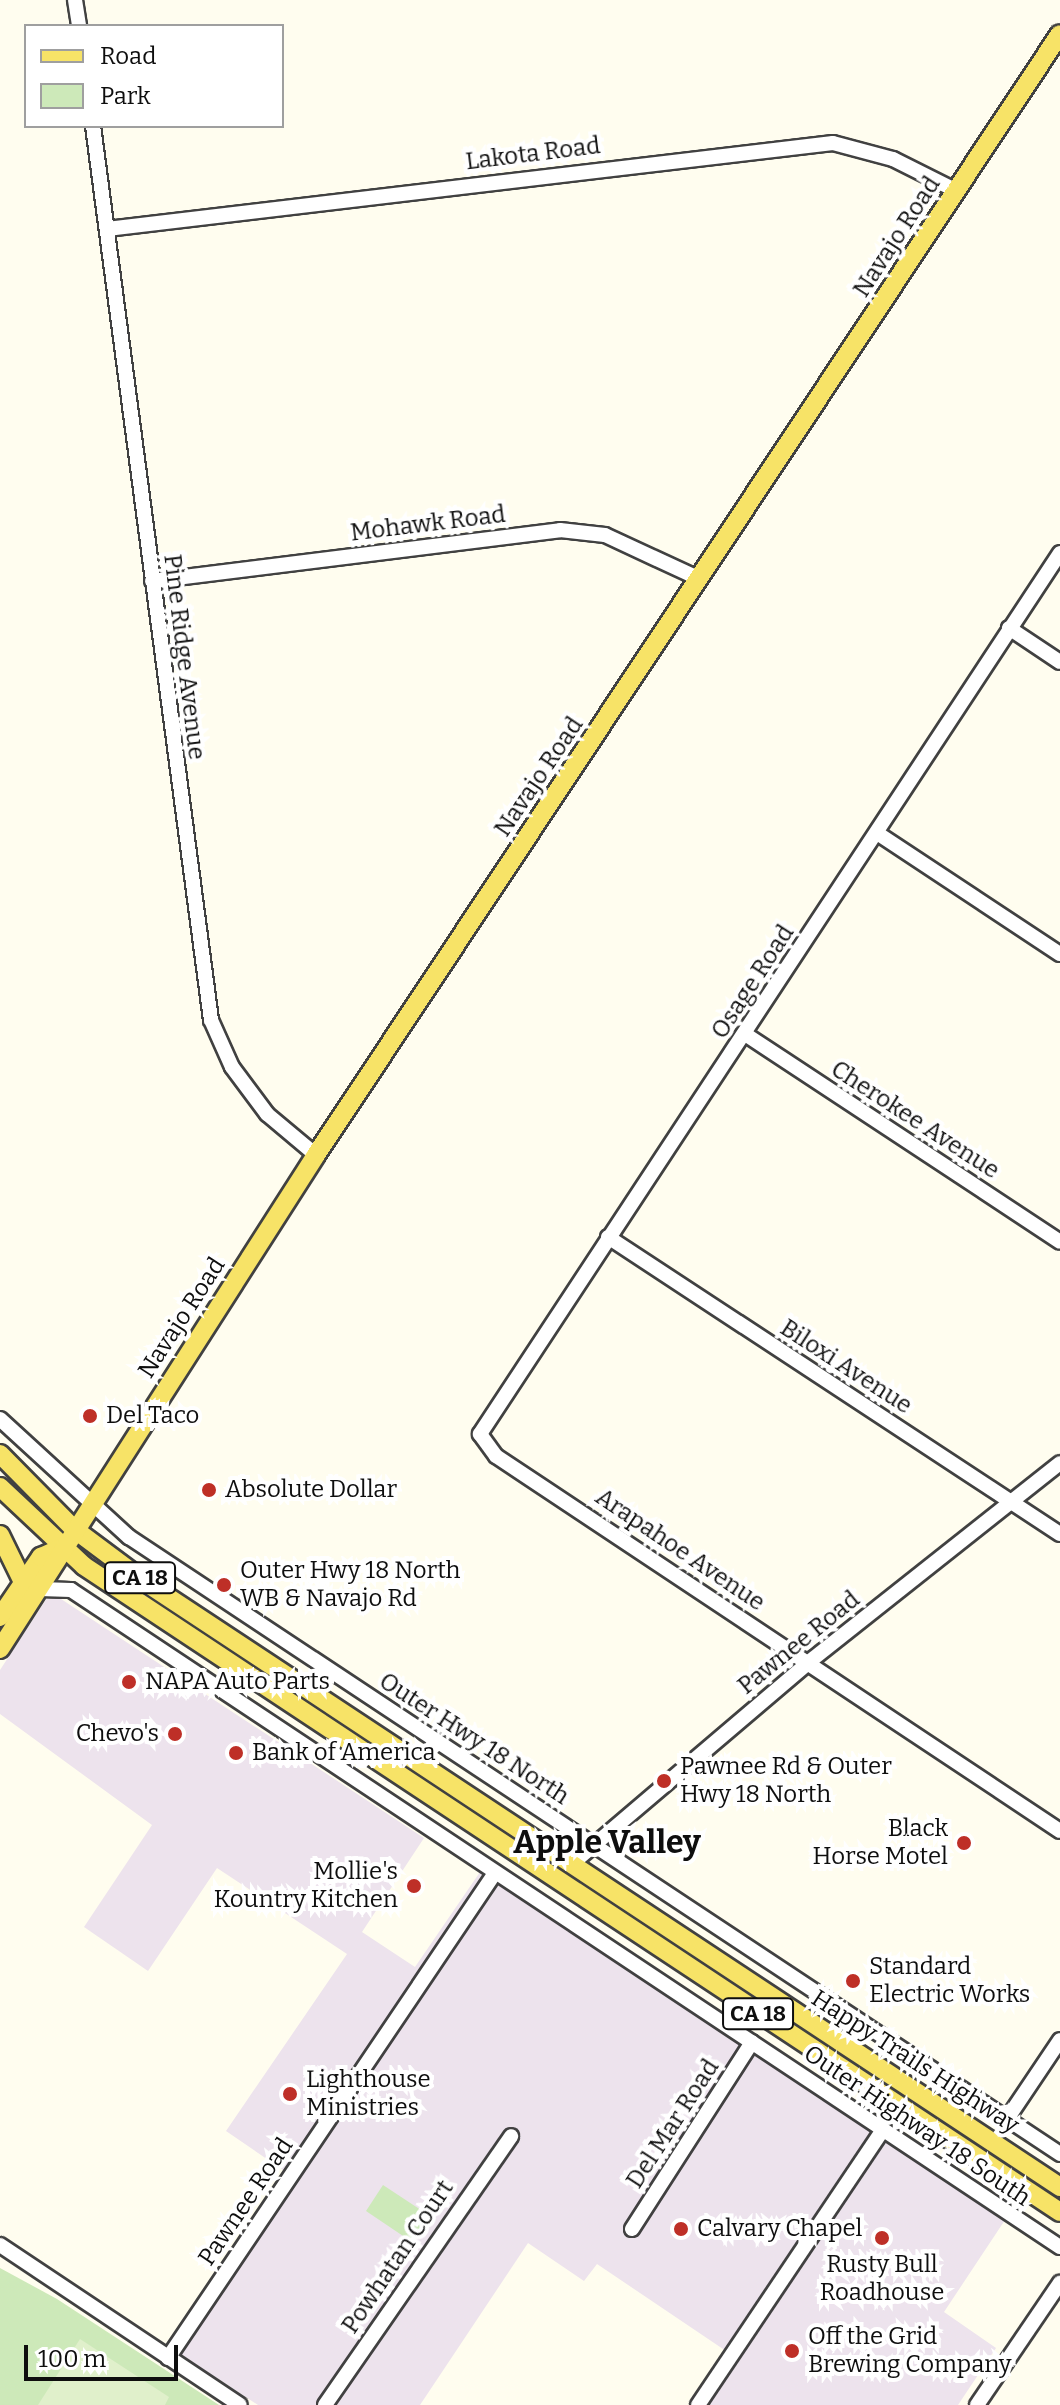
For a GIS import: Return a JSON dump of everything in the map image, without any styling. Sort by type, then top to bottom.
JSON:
[{"type":"main road","name":"Navajo Road","points":[[0,1649],[32,1586],[74,1529],[316,1155],[1060,34]]},
{"type":"main road","name":"Happy Trails Highway","points":[[0,1454],[74,1529],[1060,2187]]},
{"type":"main road","name":"Happy Trails Highway","points":[[0,1487],[61,1548],[559,1882],[1060,2212]]},
{"type":"main road","points":[[3,1538],[48,1562]]},
{"type":"main road","points":[[3,1538],[32,1586]]},
{"type":"main road","name":"Navajo Road","points":[[0,1617],[32,1586]]},
{"type":"main road","points":[[449,1808],[473,1814],[554,1867],[573,1863]]},
{"type":"main road","points":[[559,1882],[577,1878],[655,1929],[673,1931]]},
{"type":"street","points":[[75,0],[79,24]]},
{"type":"street","name":"Pine Ridge Avenue","points":[[93,128],[211,1020],[232,1067],[267,1114],[316,1155]]},
{"type":"street","name":"Lakota Road","points":[[107,229],[833,143],[893,159],[957,191]]},
{"type":"street","name":"Mohawk Road","points":[[152,581],[560,530],[605,535],[700,579]]},
{"type":"street","name":"Osage Road","points":[[480,1434],[1060,553]]},
{"type":"street","points":[[1009,628],[1060,662]]},
{"type":"street","points":[[877,833],[1060,954]]},
{"type":"street","name":"Cherokee Avenue","points":[[745,1034],[1060,1242]]},
{"type":"street","name":"Biloxi Avenue","points":[[608,1237],[1060,1534]]},
{"type":"street","name":"Outer Hwy 18 North","points":[[0,1419],[89,1505],[1060,2154]]},
{"type":"street","name":"Arapahoe Avenue","points":[[480,1434],[496,1456],[1060,1831]]},
{"type":"street","name":"Pawnee Road","points":[[573,1863],[590,1842],[809,1662],[1060,1463]]},
{"type":"street","points":[[48,1562],[71,1590]]},
{"type":"street","points":[[32,1586],[71,1590]]},
{"type":"street","name":"Outer Highway 18 South","points":[[71,1590],[1060,2247]]},
{"type":"street","name":"Pawnee Road","points":[[168,2358],[495,1873]]},
{"type":"street","points":[[544,1905],[559,1882]]},
{"type":"street","points":[[1007,2119],[1060,2040]]},
{"type":"street","name":"Del Mar Road","points":[[632,2229],[752,2042]]},
{"type":"street","points":[[698,2405],[883,2130]]},
{"type":"street","name":"Powhatan Court","points":[[325,2405],[511,2136]]},
{"type":"street","points":[[0,2245],[240,2405]]},
{"type":"street","points":[[977,2405],[1060,2283]]},
{"type":"shaded area","points":[[58,1597],[424,1838],[362,1932],[415,1967],[480,1872],[874,2132],[726,2351],[597,2264],[584,2281],[528,2243],[420,2405],[258,2405],[179,2353],[296,2179],[226,2131],[347,1954],[217,1868],[148,1971],[84,1927],[152,1825],[0,1714],[0,1670],[47,1598]]},
{"type":"shaded area","points":[[883,2139],[1005,2220],[944,2312],[996,2348],[958,2405],[704,2405]]},
{"type":"green space","points":[[383,2185],[430,2216],[412,2242],[366,2211]]},
{"type":"green space","points":[[0,2268],[57,2299],[219,2405],[0,2405]]},
{"type":"green space","points":[[80,2339],[169,2397],[165,2405],[38,2405]]},
{"type":"place","name":"Del Taco","points":[[90,1416]]},
{"type":"place","name":"Absolute Dollar","points":[[209,1490]]},
{"type":"place","name":"Outer Hwy 18 North WB & Navajo Rd","points":[[224,1585]]},
{"type":"place","name":"NAPA Auto Parts","points":[[129,1682]]},
{"type":"place","name":"Chevo's","points":[[175,1734]]},
{"type":"place","name":"Bank of America","points":[[236,1753]]},
{"type":"place","name":"Pawnee Rd & Outer Hwy 18 North","points":[[664,1781]]},
{"type":"place","name":"Black Horse Motel","points":[[964,1843]]},
{"type":"place","name":"Mollie's Kountry Kitchen","points":[[414,1886]]},
{"type":"place","name":"Standard Electric Works","points":[[853,1981]]},
{"type":"place","name":"Lighthouse Ministries","points":[[290,2094]]},
{"type":"place","name":"Calvary Chapel","points":[[681,2229]]},
{"type":"place","name":"Rusty Bull Roadhouse","points":[[882,2238]]},
{"type":"place","name":"Off the Grid Brewing Company","points":[[792,2351]]},
{"type":"district","name":"Apple Valley","points":[[607,1842]]}]
